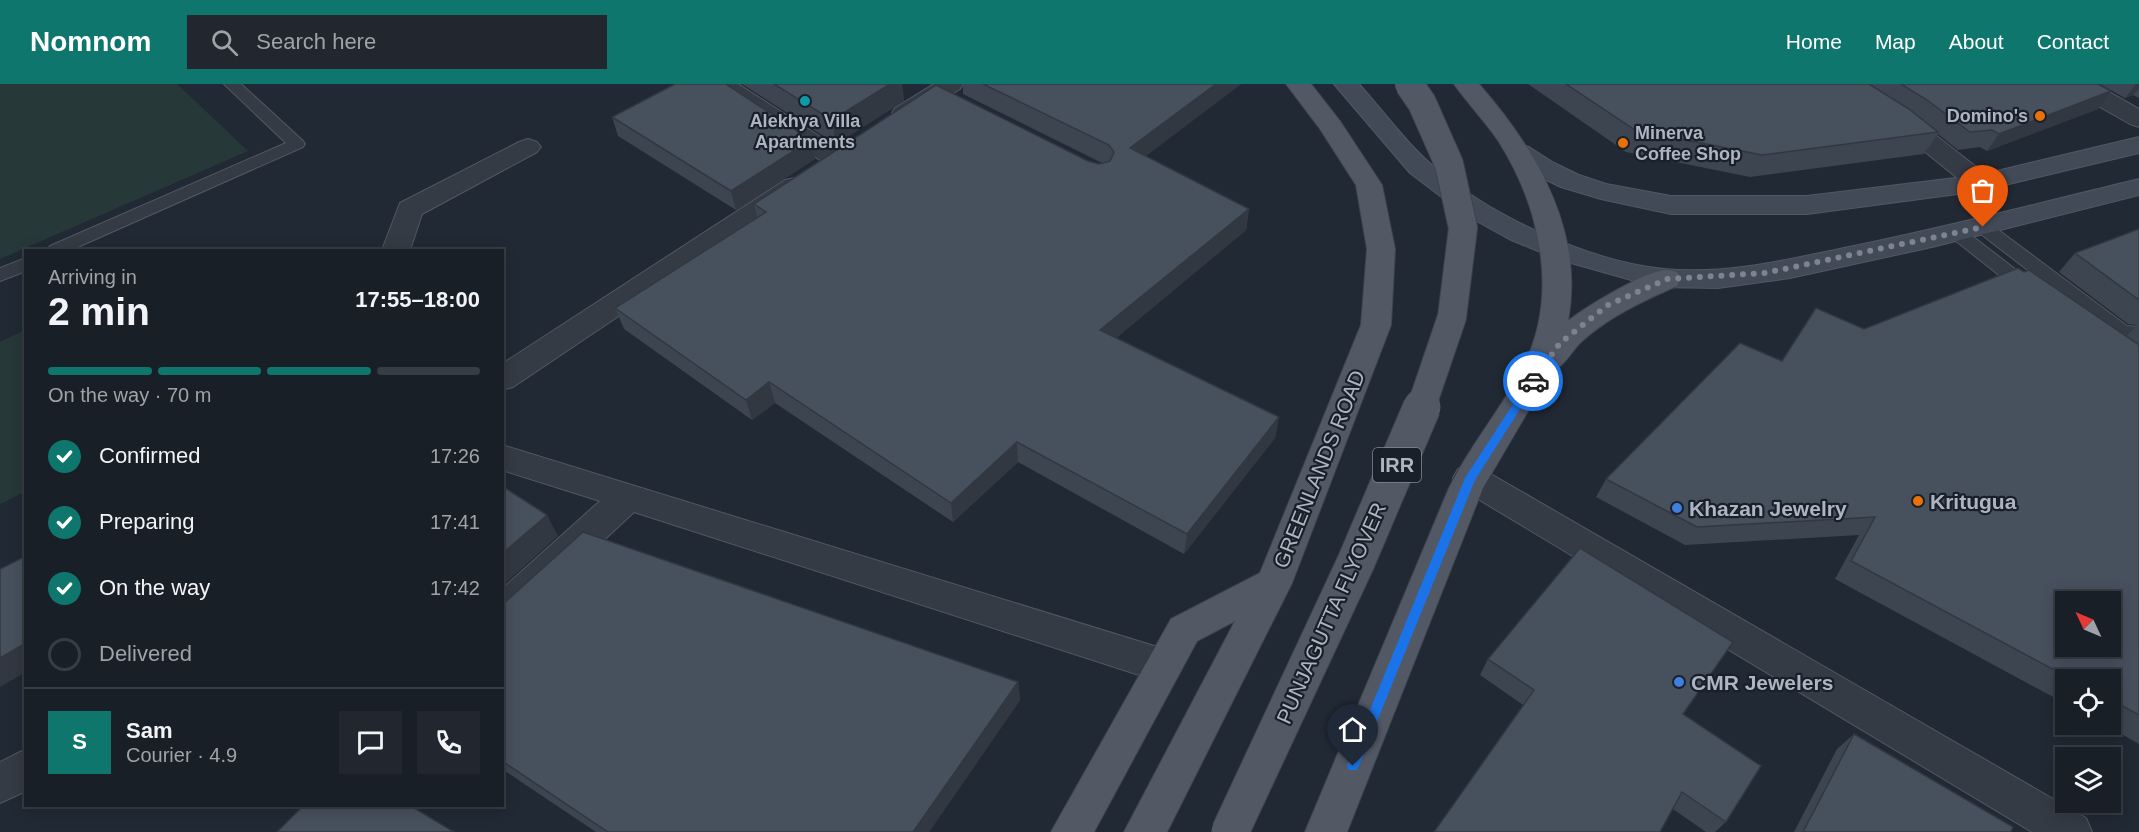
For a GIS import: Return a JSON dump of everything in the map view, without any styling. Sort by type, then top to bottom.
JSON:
[{"type":"main road","name":"GREENLANDS ROAD","points":[[1072,832],[1184,630],[1274,584],[1376,325],[1381,249],[1369,185],[1331,126],[1298,84]]},
{"type":"main road","points":[[1346,84],[1429,176],[1464,203],[1507,228],[1556,249],[1592,262],[1667,279],[1765,273],[1970,230],[2139,187]]},
{"type":"main road","name":"PUNJAGUTTA FLYOVER","points":[[1230,832],[1356,562],[1422,406],[1452,317],[1462,228],[1449,164],[1422,103],[1409,84]]},
{"type":"main road","points":[[1466,84],[1511,137],[1520,152],[1540,195],[1556,249],[1558,296],[1548,344],[1525,392]]},
{"type":"main road","points":[[1520,152],[1545,169],[1570,181],[1601,191],[1671,205],[1807,205],[1980,183],[2139,145]]},
{"type":"main road","points":[[1326,832],[1470,478],[1525,392],[1560,343],[1608,305],[1667,279]]},
{"type":"main road","points":[[1144,832],[1274,584]]},
{"type":"street","points":[[504,378],[845,152],[721,84]]},
{"type":"street","points":[[1842,84],[1906,124],[1980,183]]},
{"type":"street","points":[[2077,84],[2139,119]]},
{"type":"street","points":[[881,128],[936,87],[966,108]]},
{"type":"street","points":[[396,249],[410,209],[528,147]]},
{"type":"street","points":[[504,457],[1164,666]]},
{"type":"street","points":[[1470,478],[2071,832]]},
{"type":"street","points":[[504,610],[629,496]]},
{"type":"street","points":[[0,784],[24,769]]},
{"type":"lane","points":[[58,249],[297,144],[232,84]]},
{"type":"lane","points":[[1970,230],[2015,280],[2044,300]]},
{"type":"lane","points":[[1970,230],[2122,332],[2139,334]]},
{"type":"lane","points":[[0,275],[24,265]]},
{"type":"lane","points":[[2091,332],[2120,351]]},
{"type":"shaded area","points":[[0,84],[177,84],[248,151],[0,259]]},
{"type":"shaded area","points":[[24,330],[24,492],[0,504],[0,342]]},
{"type":"building","points":[[675,84],[726,84],[811,140],[731,191],[612,117]]},
{"type":"building","points":[[774,84],[890,84],[832,120]]},
{"type":"building","points":[[983,84],[1216,84],[1130,148],[1249,209],[1100,330],[1279,417],[1187,534],[1017,442],[951,503],[769,382],[746,400],[615,308],[766,212],[754,204],[936,85],[1088,161],[1099,164],[1110,161],[1114,152],[1109,145]]},
{"type":"building","points":[[1566,84],[1869,84],[1909,109],[1938,132],[1762,155],[1635,130]]},
{"type":"building","points":[[1901,84],[2098,84],[2111,91],[1999,134],[1992,130],[1970,132]]},
{"type":"building","points":[[2139,229],[2139,300],[2075,253]]},
{"type":"building","points":[[2018,268],[2024,272],[2029,270],[2139,345],[2139,715],[2121,705],[2121,669],[2055,670],[1851,561],[1875,517],[1697,527],[1606,479],[1740,343],[1782,361],[1816,308],[1864,329]]},
{"type":"building","points":[[504,487],[547,515],[504,552]]},
{"type":"building","points":[[583,532],[1018,682],[913,832],[608,832],[504,762],[504,603]]},
{"type":"building","points":[[1580,548],[1733,642],[1683,714],[1761,766],[1726,822],[1682,792],[1660,832],[1434,832],[1534,690],[1488,659]]},
{"type":"building","points":[[24,557],[24,644],[0,658],[0,569]]},
{"type":"building","points":[[1854,734],[2013,827],[2011,832],[1803,832]]},
{"type":"building","points":[[302,807],[413,807],[454,832],[277,832]]},
{"type":"way so far","points":[[1533,381],[1560,343],[1608,305],[1667,279],[1765,273],[1983,227]]},
{"type":"place","name":"Alekhya Villa Apartments","points":[[805,101]]},
{"type":"place","name":"Domino's","points":[[2040,116]]},
{"type":"place","name":"Minerva Coffee Shop","points":[[1623,143]]},
{"type":"place","name":"Kritugua","points":[[1918,501]]},
{"type":"place","name":"Khazan Jewelry","points":[[1677,508]]},
{"type":"place","name":"CMR Jewelers","points":[[1679,682]]},
{"type":"route","points":[[1353,766],[1470,478],[1533,381]]}]
